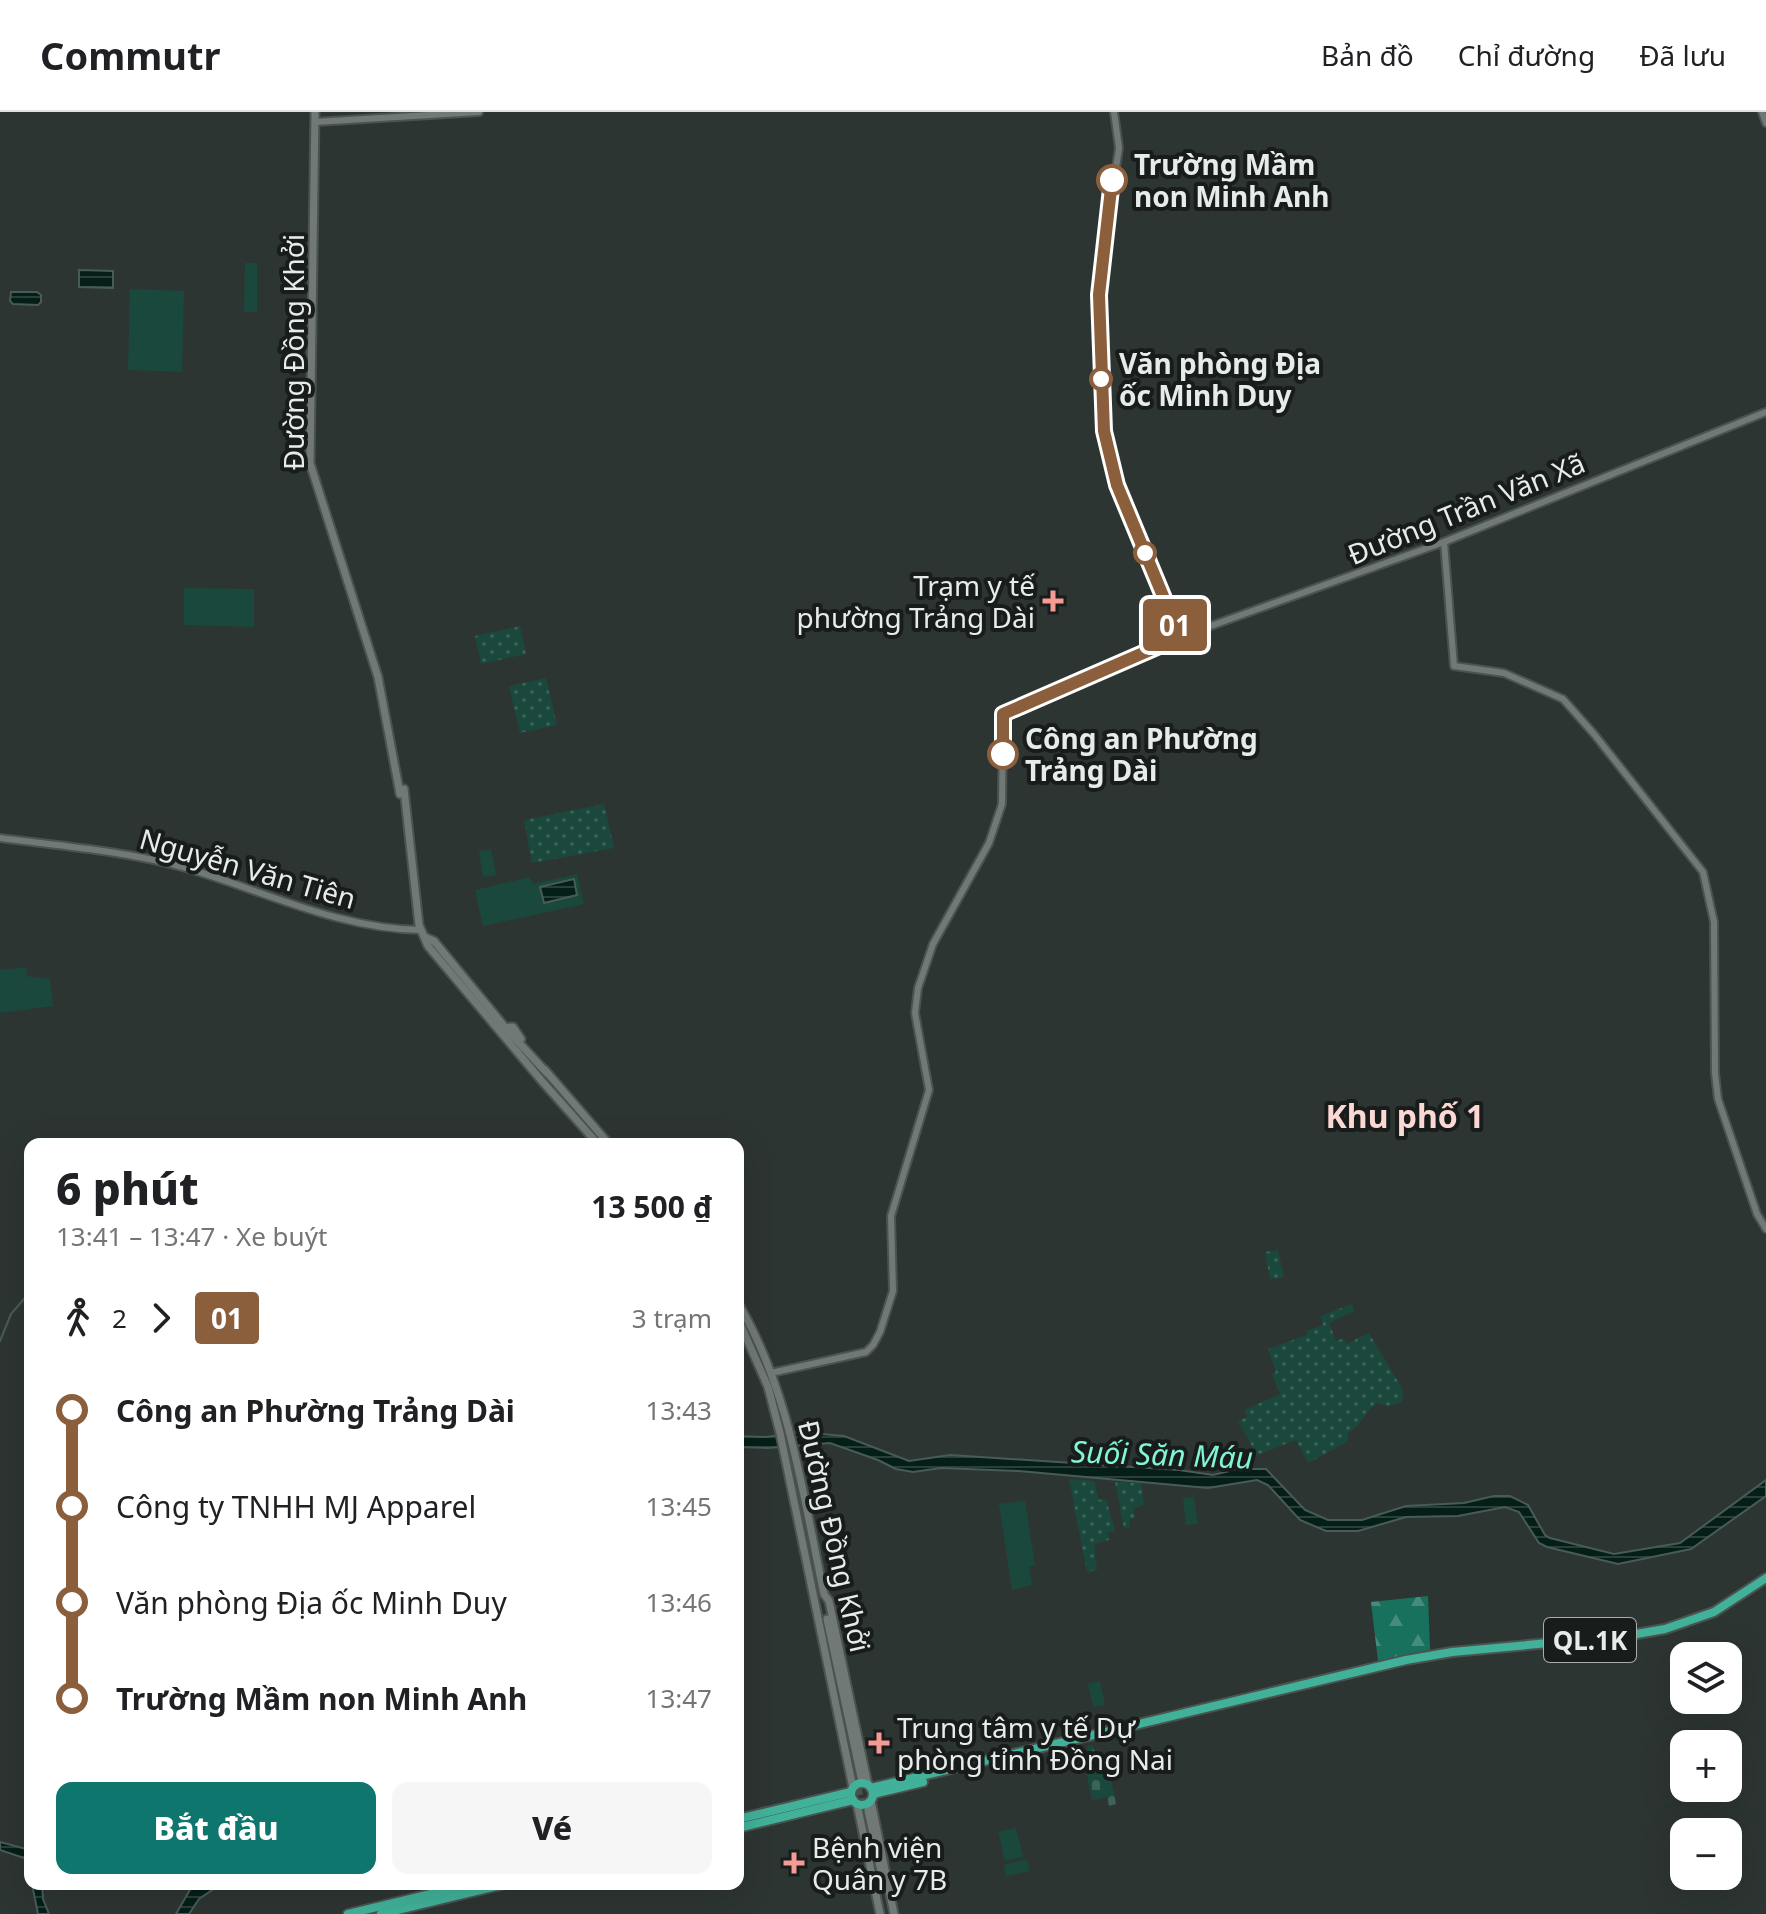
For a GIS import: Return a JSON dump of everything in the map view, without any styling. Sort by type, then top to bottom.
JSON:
[{"type":"main road","name":"Đường Đồng Khởi","points":[[315,112],[310,463],[378,677],[398,774],[421,930],[541,1080],[593,1138]]},
{"type":"main road","name":"Đường Đồng Khởi","points":[[378,677],[387,695],[398,746],[408,816],[406,822]]},
{"type":"main road","name":"Đường Đồng Khởi","points":[[430,942],[515,1033],[604,1138]]},
{"type":"main road","name":"Đường Đồng Khởi","points":[[491,1008],[539,1068],[547,1073]]},
{"type":"main road","name":"Đường Đồng Khởi","points":[[744,1317],[767,1373],[784,1432],[814,1547],[820,1595]]},
{"type":"main road","name":"Đường Đồng Khởi","points":[[744,1330],[767,1373]]},
{"type":"main road","name":"Đường Đồng Khởi","points":[[788,1447],[806,1553],[820,1595]]},
{"type":"main road","points":[[806,1553],[814,1547]]},
{"type":"main road","name":"QL.1K","points":[[868,1802],[884,1788],[1401,1661],[1642,1634],[1685,1624],[1724,1610],[1766,1581]]},
{"type":"main road","points":[[820,1595],[856,1786],[863,1805],[884,1788]]},
{"type":"main road","points":[[842,1799],[849,1784],[884,1788]]},
{"type":"main road","points":[[744,1826],[842,1799],[859,1784],[868,1802],[887,1914]]},
{"type":"main road","points":[[856,1786],[868,1802]]},
{"type":"main road","points":[[856,1786],[868,1802]]},
{"type":"main road","points":[[744,1818],[842,1799],[868,1802]]},
{"type":"main road","points":[[348,1914],[447,1890]]},
{"type":"main road","points":[[381,1914],[480,1890]]},
{"type":"street","points":[[315,122],[479,112]]},
{"type":"street","points":[[1114,112],[1119,148],[1105,232],[1099,295],[1104,431],[1117,485],[1180,637]]},
{"type":"street","points":[[1762,112],[1766,123]]},
{"type":"street","name":"Đường Trần Văn Xã","points":[[767,1373],[866,1352],[877,1339],[887,1315],[894,1282],[891,1216],[929,1090],[915,1013],[918,988],[933,944],[989,843],[1002,804],[1003,714],[1180,637],[1444,542],[1766,412]]},
{"type":"street","points":[[1444,542],[1454,666],[1504,673],[1563,699],[1703,872],[1714,922],[1717,1092],[1757,1214],[1766,1229]]},
{"type":"street","name":"Nguyễn Văn Tiên","points":[[0,838],[160,861],[314,911],[388,928],[421,930]]},
{"type":"street","name":"Nguyễn Văn Tiên","points":[[388,928],[408,926]]},
{"type":"street","points":[[1757,1214],[1766,1206]]},
{"type":"green space","points":[[245,263],[257,263],[257,312],[244,312]]},
{"type":"green space","points":[[130,289],[184,291],[182,372],[128,370]]},
{"type":"green space","points":[[184,588],[254,589],[254,627],[184,625]]},
{"type":"green space","points":[[520,626],[526,654],[481,664],[475,636]]},
{"type":"green space","points":[[546,678],[557,725],[520,733],[509,686]]},
{"type":"green space","points":[[604,804],[614,848],[532,863],[524,820]]},
{"type":"green space","points":[[491,849],[496,875],[483,877],[479,851]]},
{"type":"green space","points":[[577,874],[584,904],[483,926],[475,890],[530,877],[533,884]]},
{"type":"green space","points":[[27,967],[26,976],[50,979],[53,1006],[0,1013],[0,970]]},
{"type":"green space","points":[[1278,1250],[1284,1277],[1270,1279],[1265,1252]]},
{"type":"green space","points":[[1352,1304],[1354,1311],[1329,1323],[1336,1341],[1344,1338],[1346,1344],[1369,1333],[1403,1390],[1402,1402],[1388,1406],[1377,1403],[1348,1433],[1347,1442],[1308,1463],[1296,1440],[1257,1455],[1238,1421],[1247,1417],[1244,1410],[1280,1394],[1272,1374],[1276,1372],[1268,1349],[1307,1335],[1307,1331],[1323,1325],[1321,1316]]},
{"type":"green space","points":[[1069,1479],[1094,1481],[1099,1500],[1106,1499],[1115,1531],[1107,1533],[1109,1540],[1094,1544],[1097,1570],[1087,1572]]},
{"type":"green space","points":[[1115,1482],[1141,1483],[1144,1505],[1133,1508],[1135,1518],[1129,1520],[1130,1527],[1124,1528]]},
{"type":"green space","points":[[1194,1497],[1198,1524],[1186,1525],[1183,1498]]},
{"type":"green space","points":[[1025,1501],[1035,1565],[1029,1566],[1032,1585],[1012,1590],[999,1504]]},
{"type":"green space","points":[[1428,1596],[1430,1650],[1378,1661],[1371,1602]]},
{"type":"green space","points":[[1100,1681],[1105,1705],[1093,1707],[1088,1684]]},
{"type":"green space","points":[[1093,1745],[1095,1754],[1100,1754],[1104,1775],[1110,1774],[1116,1804],[1109,1806],[1107,1797],[1092,1800],[1083,1756],[1089,1755],[1087,1746]]},
{"type":"green space","points":[[1016,1828],[1023,1857],[1005,1861],[998,1832]]},
{"type":"green space","points":[[1027,1859],[1030,1871],[1006,1876],[1004,1865]]},
{"type":"shaded area","points":[[79,270],[113,271],[113,288],[79,287]]},
{"type":"shaded area","points":[[11,292],[37,292],[41,295],[41,302],[38,305],[13,304],[10,301]]},
{"type":"shaded area","points":[[574,879],[577,895],[544,903],[540,887]]},
{"type":"shaded area","name":"Suối Săn Máu","points":[[798,1432],[844,1436],[909,1461],[950,1455],[1179,1470],[1213,1475],[1238,1469],[1266,1469],[1305,1510],[1328,1520],[1362,1520],[1406,1506],[1464,1503],[1494,1496],[1510,1496],[1528,1505],[1545,1535],[1550,1538],[1614,1554],[1680,1543],[1766,1480],[1766,1496],[1691,1549],[1618,1564],[1539,1543],[1519,1512],[1505,1507],[1458,1516],[1406,1517],[1358,1531],[1326,1531],[1300,1520],[1268,1485],[1257,1480],[1208,1488],[1019,1471],[941,1468],[913,1472],[896,1469],[830,1443],[744,1447],[744,1436],[767,1437]]},
{"type":"shaded area","points":[[0,1842],[24,1848],[24,1858],[0,1850]]},
{"type":"shaded area","points":[[33,1890],[42,1890],[49,1914],[38,1914]]},
{"type":"shaded area","points":[[190,1890],[212,1890],[199,1899],[189,1914],[176,1914]]},
{"type":"waterway","points":[[0,1341],[11,1314],[24,1299]]},
{"type":"tunnel","points":[[856,1778],[863,1811]]},
{"type":"bus line","name":"01","points":[[1003,754],[1003,714],[1180,637],[1117,485],[1104,431],[1099,278],[1112,180]]},
{"type":"place","name":"Trường Mầm non Minh Anh","points":[[1112,180]]},
{"type":"place","name":"Văn phòng Địa ốc Minh Duy","points":[[1101,379]]},
{"type":"place","name":"Trạm y tế phường Trảng Dài","points":[[1053,601]]},
{"type":"place","name":"Công an Phường Trảng Dài","points":[[1003,754]]},
{"type":"place","name":"Trung tâm y tế Dự phòng tỉnh Đồng Nai","points":[[879,1743]]},
{"type":"place","name":"Bệnh viện Quân y 7B","points":[[794,1863]]},
{"type":"district","name":"Khu phố 1","points":[[1405,1115]]}]
